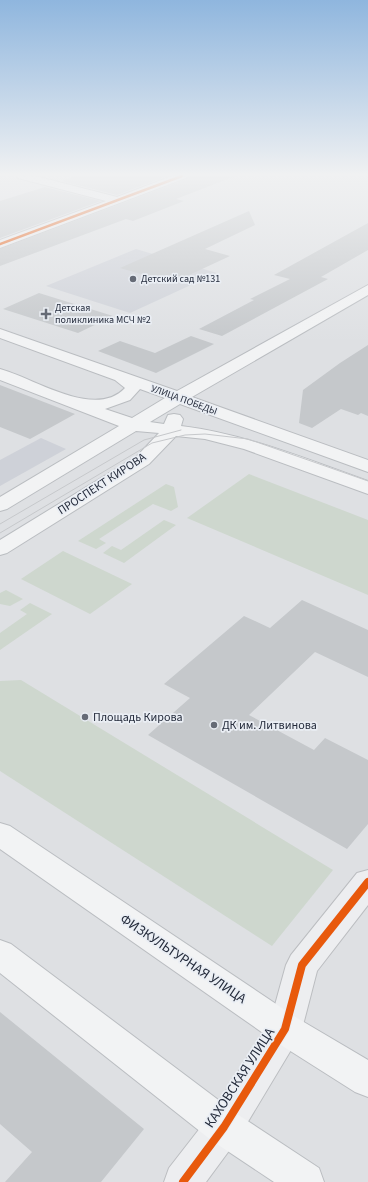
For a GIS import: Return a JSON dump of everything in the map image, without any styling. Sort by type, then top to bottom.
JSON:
[{"type":"main road","points":[[0,505],[178,398],[368,289]]},
{"type":"main road","name":"УЛИЦА ПОБЕДЫ","points":[[0,333],[368,466]]},
{"type":"main road","name":"УЛИЦА ПОБЕДЫ","points":[[0,374],[77,402],[133,425],[205,434],[250,445],[368,488]]},
{"type":"main road","points":[[77,402],[92,405],[111,402],[130,392],[133,388],[131,384],[122,378]]},
{"type":"main road","name":"ПРОСПЕКТ КИРОВА","points":[[0,548],[143,460],[164,440],[172,429],[178,398]]},
{"type":"main road","name":"ФИЗКУЛЬТУРНАЯ УЛИЦА","points":[[0,834],[285,1030],[368,1080]]},
{"type":"main road","points":[[0,954],[224,1127],[281,1164],[305,1182]]},
{"type":"street","points":[[0,244],[34,231]]},
{"type":"street","name":"КАХОВСКАЯ УЛИЦА","points":[[183,1182],[224,1127],[285,1030],[302,965],[368,882]]},
{"type":"shaded area","name":"Детский сад №131","points":[[136,249],[217,273],[130,313],[46,286]]},
{"type":"shaded area","points":[[41,438],[66,449],[0,486],[0,460]]},
{"type":"shaded area","points":[[249,474],[368,520],[368,595],[187,518]]},
{"type":"shaded area","points":[[166,484],[174,487],[178,507],[171,511],[153,504],[99,539],[106,543],[96,549],[78,541]]},
{"type":"shaded area","points":[[164,520],[176,525],[124,563],[103,553],[112,546],[121,550]]},
{"type":"shaded area","points":[[63,551],[132,584],[90,614],[21,579]]},
{"type":"shaded area","points":[[6,590],[23,599],[10,606],[0,604],[0,593]]},
{"type":"shaded area","points":[[30,603],[52,614],[0,650],[0,633],[27,614],[20,610]]},
{"type":"shaded area","points":[[21,680],[333,870],[272,946],[0,771],[0,681]]},
{"type":"building","points":[[0,231],[19,231],[0,238]]},
{"type":"building","points":[[48,231],[93,231],[0,266],[0,249]]},
{"type":"building","points":[[203,231],[242,231],[205,249],[230,256],[172,283],[120,268]]},
{"type":"building","points":[[353,231],[368,231],[368,250],[321,277],[328,279],[222,336],[199,329],[254,300],[250,299],[290,279],[274,275]]},
{"type":"building","name":"Детская поликлиника МСЧ №2","points":[[39,293],[113,316],[78,333],[3,309]]},
{"type":"building","points":[[191,336],[214,344],[156,373],[98,351],[120,341],[155,353]]},
{"type":"building","points":[[368,345],[368,416],[361,413],[358,415],[341,409],[312,428],[299,423],[303,390]]},
{"type":"building","points":[[0,385],[75,414],[30,439],[0,427]]},
{"type":"building","name":"ДК им. Литвинова","points":[[302,600],[368,630],[368,677],[315,652],[249,715],[314,750],[325,738],[368,760],[368,824],[347,849],[148,735],[190,698],[164,684],[244,616],[270,628]]},
{"type":"building","points":[[0,1012],[144,1129],[101,1182],[5,1182],[32,1152],[0,1124]]},
{"type":"tram line","points":[[0,524],[144,440],[181,430]]},
{"type":"tram line","points":[[0,533],[152,443],[185,435],[205,434],[248,439],[368,481]]},
{"type":"cycle path","points":[[0,244],[34,231]]},
{"type":"cycle path","points":[[183,1182],[224,1127],[285,1029],[302,965],[368,882]]},
{"type":"place","name":"Детский сад №131","points":[[133,279]]},
{"type":"place","name":"Детская поликлиника МСЧ №2","points":[[46,314]]},
{"type":"place","name":"Площадь Кирова","points":[[85,717]]},
{"type":"place","name":"ДК им. Литвинова","points":[[214,725]]}]
